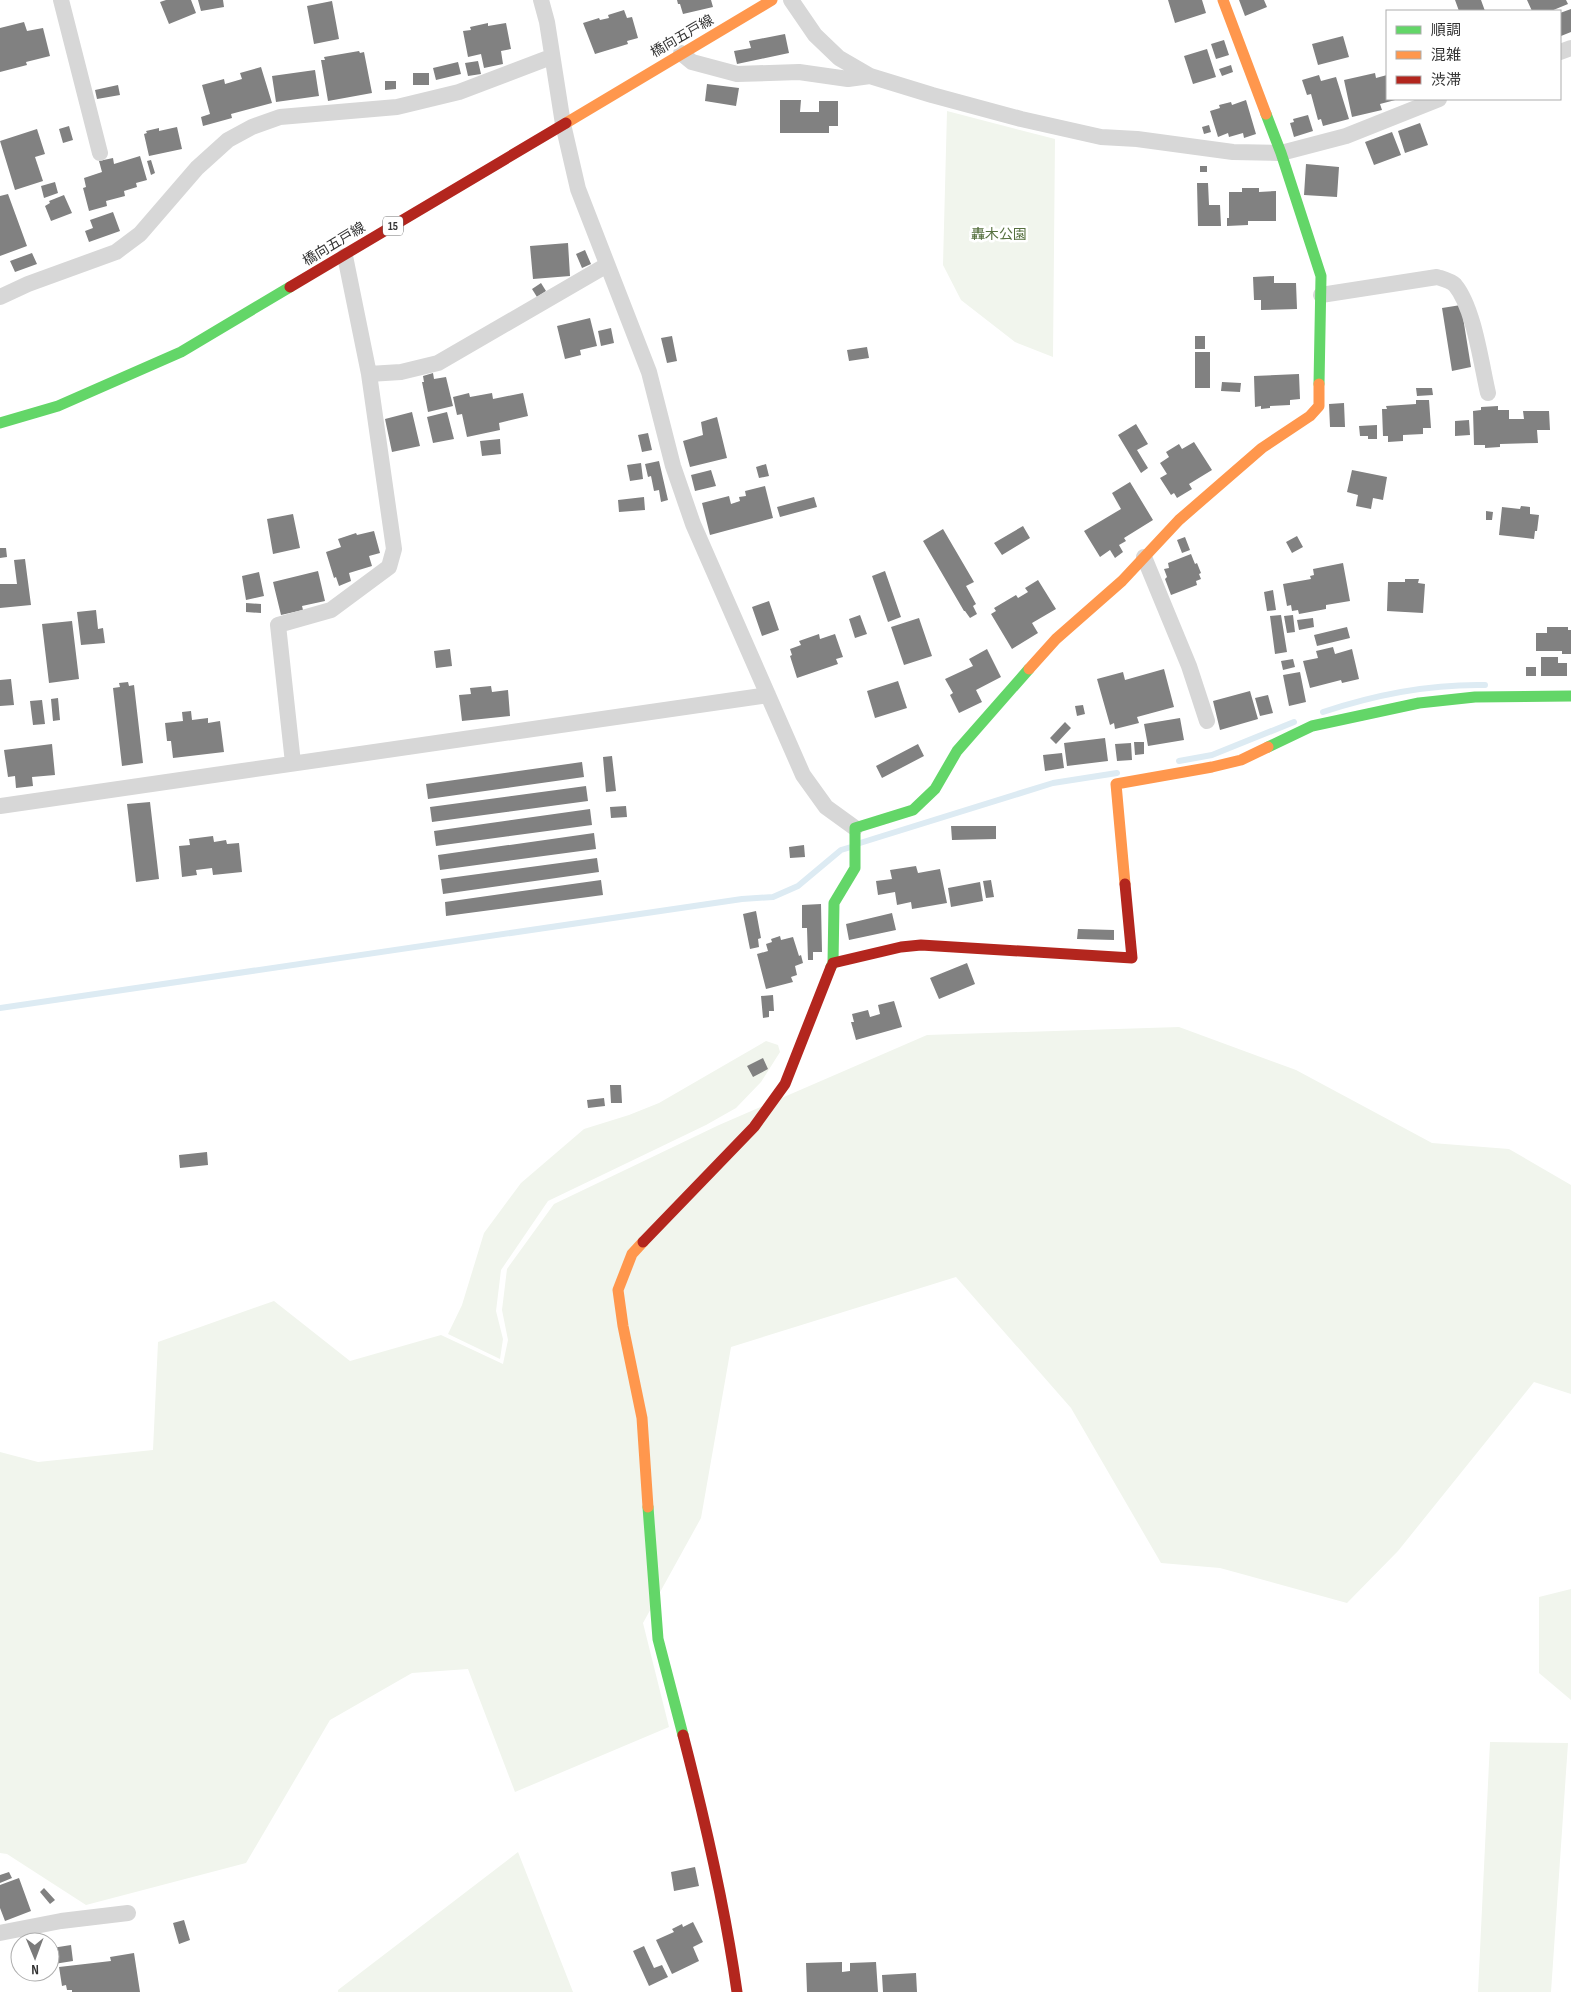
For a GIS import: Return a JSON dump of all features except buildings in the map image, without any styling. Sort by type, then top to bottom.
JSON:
[{"type":"street","points":[[61,0],[100,152]]},
{"type":"street","points":[[541,0],[547,22],[562,124],[578,189],[649,372],[673,466],[693,524],[803,775],[826,808],[855,828]]},
{"type":"street","name":"橋向五戸線","points":[[0,423],[58,406],[181,352],[772,0]]},
{"type":"street","points":[[791,0],[815,34],[839,58],[870,76],[1021,119],[1101,137],[1137,139],[1233,152],[1281,153],[1346,136],[1437,100]]},
{"type":"street","points":[[855,828],[913,810],[935,789],[957,751],[1056,639],[1122,581],[1179,520],[1262,448],[1310,416],[1319,406],[1321,276],[1281,153],[1223,0]]},
{"type":"street","points":[[681,53],[692,62],[737,74],[800,72],[848,80],[870,76]]},
{"type":"street","points":[[0,297],[28,284],[116,252],[140,234],[197,168],[228,140],[252,127],[280,116],[397,107],[459,92],[551,57]]},
{"type":"street","points":[[293,763],[278,625],[330,610],[389,567],[394,549],[369,374],[345,256]]},
{"type":"street","points":[[369,374],[401,372],[438,363],[607,265]]},
{"type":"street","points":[[1321,295],[1438,277],[1454,283],[1464,298],[1471,319],[1488,393]]},
{"type":"street","points":[[1144,557],[1189,666],[1207,721]]},
{"type":"street","points":[[0,806],[768,695]]},
{"type":"street","points":[[833,963],[901,947],[921,945],[1035,954],[1132,958],[1116,784],[1241,760],[1312,726],[1418,703],[1475,697],[1571,696]]},
{"type":"street","points":[[736,1992],[733,1964],[700,1802],[658,1639],[642,1418],[622,1326],[618,1290],[632,1254],[754,1127],[785,1084],[833,963],[834,903],[855,868],[855,828]]},
{"type":"street","points":[[0,1933],[128,1913]]},
{"type":"green space","name":"轟木公園","points":[[947,111],[1055,139],[1053,357],[1015,342],[961,300],[943,265]]},
{"type":"green space","points":[[1179,1027],[1296,1070],[1432,1143],[1509,1149],[1571,1185],[1571,1394],[1534,1382],[1398,1551],[1347,1603],[1220,1568],[1161,1563],[1071,1408],[956,1277],[731,1347],[701,1518],[643,1623],[669,1727],[515,1792],[468,1669],[412,1673],[330,1720],[246,1863],[86,1905],[7,1854],[0,1853],[0,1452],[38,1462],[153,1450],[158,1342],[274,1301],[350,1361],[441,1335],[503,1364],[508,1340],[502,1310],[507,1269],[554,1204],[719,1125],[927,1035]]},
{"type":"green space","points":[[766,1041],[778,1045],[780,1052],[761,1082],[736,1108],[706,1125],[548,1201],[501,1270],[496,1311],[503,1339],[500,1359],[448,1334],[462,1305],[484,1233],[521,1183],[584,1129],[629,1115],[659,1103]]},
{"type":"green space","points":[[1571,1589],[1571,1700],[1539,1673],[1539,1597]]},
{"type":"green space","points":[[1490,1742],[1568,1743],[1551,1992],[1478,1992]]},
{"type":"green space","points":[[518,1852],[573,1992],[338,1992],[338,1990]]},
{"type":"waterway","points":[[1323,712],[1362,700],[1403,692],[1444,686],[1485,685]]},
{"type":"waterway","points":[[1179,761],[1212,755],[1294,722]]},
{"type":"waterway","points":[[860,843],[1053,783],[1117,773]]},
{"type":"waterway","points":[[0,1008],[742,899],[773,897],[798,886],[841,850],[851,847]]},
{"type":"traffic: fast","points":[[1266,114],[1281,153],[1321,276],[1319,384]]},
{"type":"traffic: fast","points":[[0,423],[58,406],[181,352],[290,287]]},
{"type":"traffic: fast","points":[[831,967],[833,963],[834,903],[855,868],[855,828],[913,810],[935,789],[957,751],[1029,669]]},
{"type":"traffic: fast","points":[[1268,747],[1312,726],[1419,703],[1475,697],[1571,696]]},
{"type":"traffic: fast","points":[[648,1507],[658,1639],[683,1735]]},
{"type":"traffic: slow","points":[[566,123],[772,0]]},
{"type":"traffic: slow","points":[[1223,0],[1266,114]]},
{"type":"traffic: slow","points":[[1029,669],[1056,639],[1122,581],[1179,520],[1262,448],[1310,416],[1319,406],[1319,384]]},
{"type":"traffic: slow","points":[[1125,884],[1116,784],[1241,760],[1268,747]]},
{"type":"traffic: slow","points":[[643,1242],[632,1254],[618,1290],[623,1326],[642,1418],[648,1507]]},
{"type":"traffic: jam","points":[[290,287],[566,123]]},
{"type":"traffic: jam","points":[[833,963],[901,947],[921,945],[1132,958],[1125,884]]},
{"type":"traffic: jam","points":[[643,1242],[754,1127],[785,1084],[831,967]]},
{"type":"traffic: jam","points":[[683,1735],[714,1863],[737,1992]]}]
